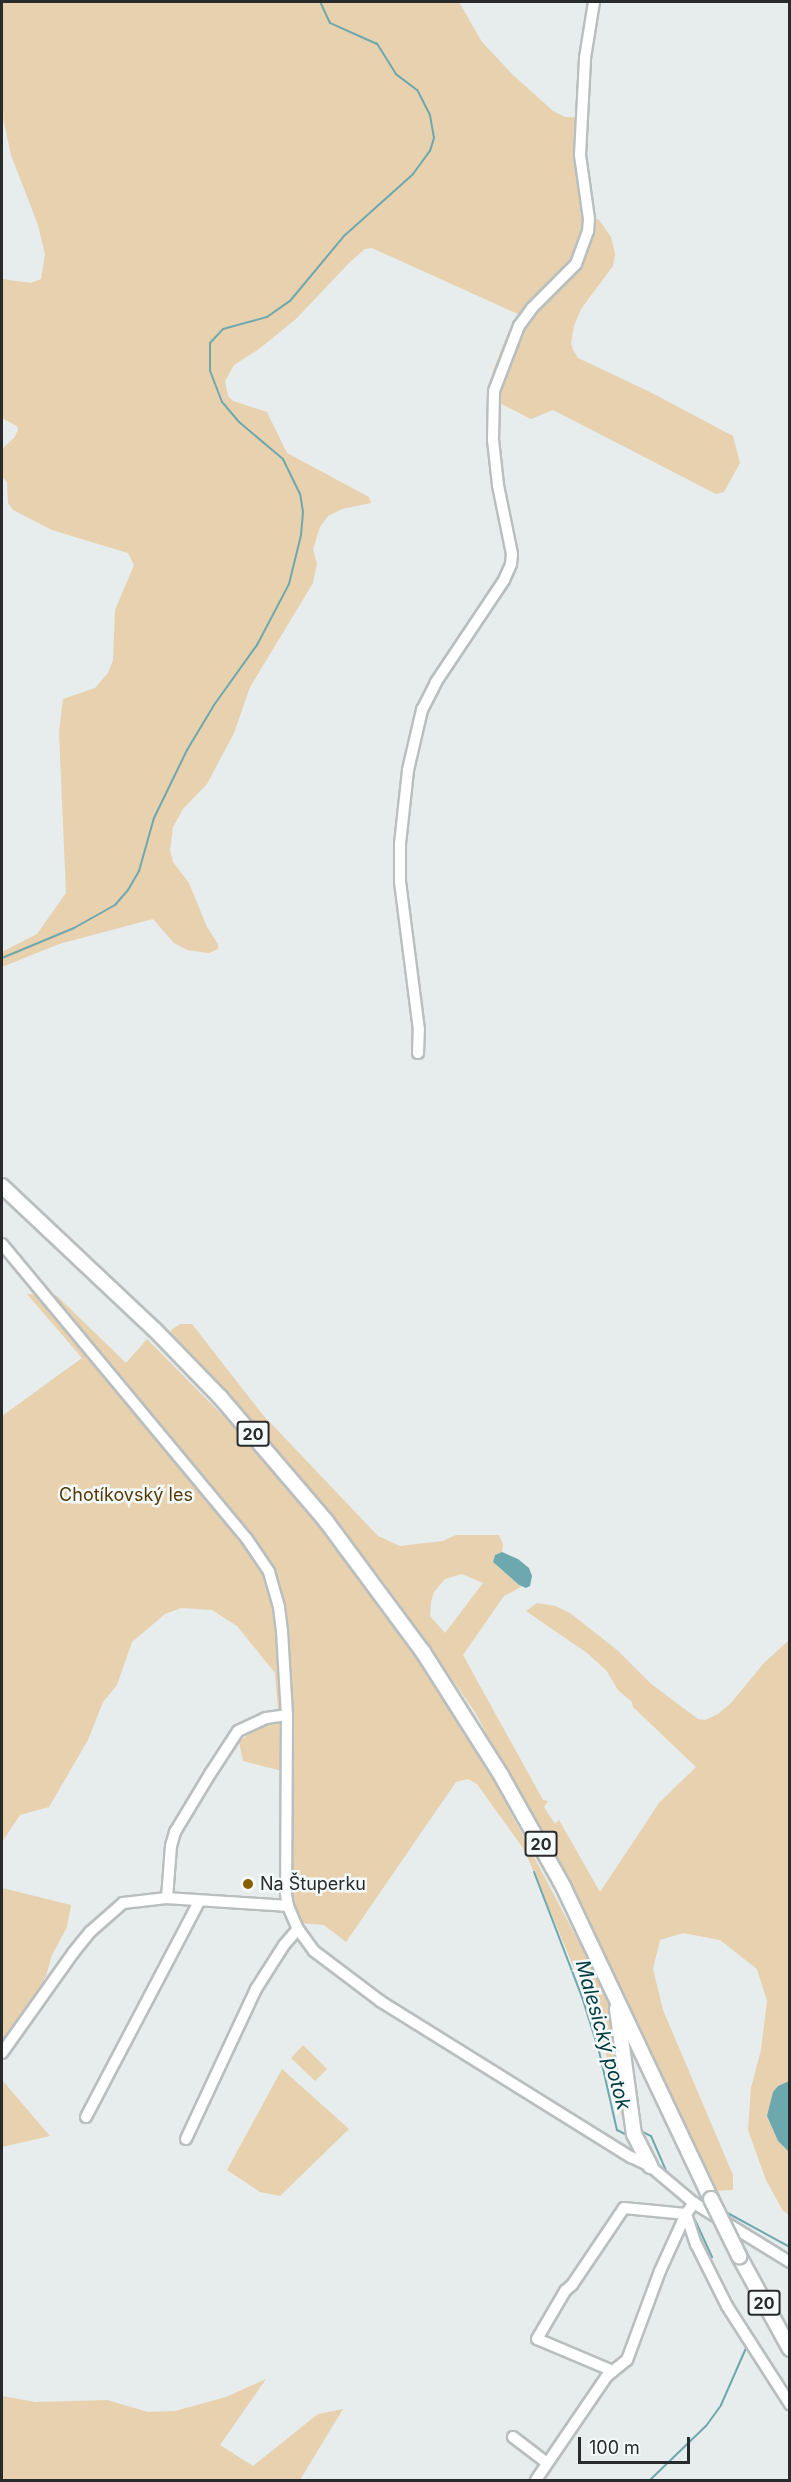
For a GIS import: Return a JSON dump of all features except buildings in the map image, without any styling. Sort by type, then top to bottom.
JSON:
[{"type":"main road","name":"20","points":[[2,1186],[155,1330],[214,1390],[353,1555],[423,1652],[495,1765],[564,1886],[711,2199],[789,2349]]},
{"type":"main road","points":[[607,1975],[622,2037],[634,2134],[650,2166]]},
{"type":"street","points":[[418,1053],[418,1030],[400,881],[400,844],[408,770],[422,710],[431,691],[504,580],[511,564],[512,554],[498,484],[493,440],[494,392],[519,327],[532,308],[576,264],[588,231],[589,219],[580,155],[585,58],[594,2]]},
{"type":"street","points":[[2,1244],[261,1557],[269,1572],[279,1607],[287,1715],[285,1847],[288,1906],[298,1929],[314,1951],[380,2001],[631,2157],[650,2166],[694,2203],[789,2262]]},
{"type":"street","points":[[167,1898],[168,1864],[176,1832],[215,1765],[238,1731],[266,1718],[287,1715]]},
{"type":"street","points":[[2,2053],[90,1932],[123,1902],[167,1898],[199,1902],[288,1906]]},
{"type":"street","points":[[86,2117],[199,1902]]},
{"type":"street","points":[[186,2139],[256,1989],[284,1945],[298,1929]]},
{"type":"street","points":[[536,2481],[613,2371],[627,2360],[660,2271],[686,2214],[694,2203]]},
{"type":"street","points":[[613,2371],[537,2339],[563,2295],[624,2208],[686,2214]]},
{"type":"street","points":[[686,2214],[696,2244],[727,2306],[789,2404]]},
{"type":"street","points":[[513,2437],[547,2463]]},
{"type":"green space","points":[[2,2],[459,2],[482,42],[512,74],[553,111],[565,117],[579,117],[585,214],[599,220],[611,237],[615,254],[613,266],[581,309],[574,326],[571,343],[573,350],[578,358],[650,392],[733,436],[740,463],[724,492],[716,494],[553,410],[531,419],[496,401],[490,391],[493,371],[507,335],[520,315],[372,248],[365,249],[350,262],[296,319],[259,349],[234,365],[225,381],[228,396],[233,401],[267,412],[287,453],[369,497],[371,503],[342,509],[328,516],[320,527],[313,549],[317,564],[313,583],[250,687],[234,733],[207,784],[183,809],[173,827],[170,850],[173,862],[189,883],[207,927],[218,944],[218,949],[209,953],[187,950],[174,943],[153,919],[59,944],[2,967],[2,952],[37,934],[66,893],[59,732],[63,699],[95,688],[108,673],[113,660],[115,610],[134,565],[128,553],[52,530],[13,510],[8,503],[7,482],[2,477],[2,449],[14,438],[18,430],[17,426],[2,418],[2,279],[31,283],[41,279],[45,254],[38,225],[11,155],[3,118]]},
{"type":"green space","name":"Chotíkovský les","points":[[27,1294],[56,1295],[126,1363],[147,1339],[266,1459],[374,1593],[462,1720],[603,1988],[613,2022],[626,2115],[623,2121],[599,2028],[530,1863],[523,1848],[477,1784],[468,1779],[456,1782],[346,1942],[324,1925],[299,1923],[292,1908],[288,1870],[290,1773],[243,1761],[239,1742],[278,1710],[275,1673],[237,1626],[212,1610],[181,1608],[165,1614],[132,1642],[117,1685],[103,1702],[88,1740],[49,1807],[20,1815],[2,1842],[2,1416],[82,1358]]},
{"type":"green space","points":[[180,1324],[192,1324],[262,1414],[378,1536],[400,1546],[443,1541],[456,1535],[499,1535],[503,1544],[502,1552],[495,1555],[493,1562],[521,1587],[504,1596],[463,1655],[543,1800],[548,1801],[544,1807],[555,1824],[559,1820],[600,1892],[659,1803],[696,1767],[633,1707],[632,1702],[618,1690],[606,1670],[587,1653],[526,1611],[537,1603],[555,1606],[570,1613],[617,1650],[650,1683],[698,1719],[705,1720],[718,1714],[730,1704],[764,1663],[789,1640],[789,2081],[778,2086],[767,2116],[778,2141],[789,2152],[789,2215],[783,2211],[766,2180],[748,2130],[751,2088],[761,2050],[767,2001],[757,1969],[720,1940],[683,1933],[660,1940],[653,1969],[663,2010],[733,2175],[733,2190],[712,2191],[597,1942],[475,1712],[385,1584],[277,1450],[171,1342],[171,1330]],"holes":[[[462,1574],[483,1583],[445,1633],[430,1616],[434,1592],[445,1579]]]},
{"type":"green space","points":[[2,1888],[71,1905],[67,1927],[52,1955],[46,1976],[2,2052]]},
{"type":"green space","points":[[303,2045],[327,2069],[315,2081],[291,2058]]},
{"type":"green space","points":[[282,2069],[349,2129],[280,2196],[260,2192],[227,2170]]},
{"type":"green space","points":[[2,2080],[50,2136],[2,2147]]},
{"type":"green space","points":[[266,2379],[220,2445],[253,2466],[318,2414],[343,2409],[300,2480],[2,2480],[2,2396],[35,2402],[107,2400],[148,2412],[175,2411],[226,2397]]},
{"type":"water","points":[[502,1552],[518,1559],[529,1568],[532,1576],[530,1586],[526,1588],[519,1585],[493,1562],[495,1555]]},
{"type":"water","points":[[790,2081],[789,2152],[778,2141],[767,2116],[773,2092],[778,2086]]},
{"type":"waterway","points":[[2,958],[74,928],[115,905],[128,890],[139,871],[154,818],[187,750],[214,705],[257,645],[289,584],[301,535],[303,512],[300,494],[283,459],[239,422],[222,402],[210,370],[210,343],[223,329],[267,317],[290,301],[344,236],[413,174],[430,151],[434,138],[430,115],[417,90],[396,74],[377,44],[330,23],[320,2]]},
{"type":"waterway","name":"Malesický potok","points":[[534,1872],[582,1997],[599,2051],[617,2130],[625,2134]]},
{"type":"waterway","name":"Malesický potok","points":[[639,2130],[651,2136],[667,2173]]},
{"type":"waterway","name":"Malesický potok","points":[[675,2181],[686,2189]]},
{"type":"waterway","name":"Malesický potok","points":[[722,2210],[790,2247]]},
{"type":"waterway","points":[[695,2220],[712,2257]]},
{"type":"waterway","points":[[650,2480],[706,2426],[721,2405],[746,2348]]},
{"type":"place","name":"Na Štuperku","points":[[248,1884]]}]
